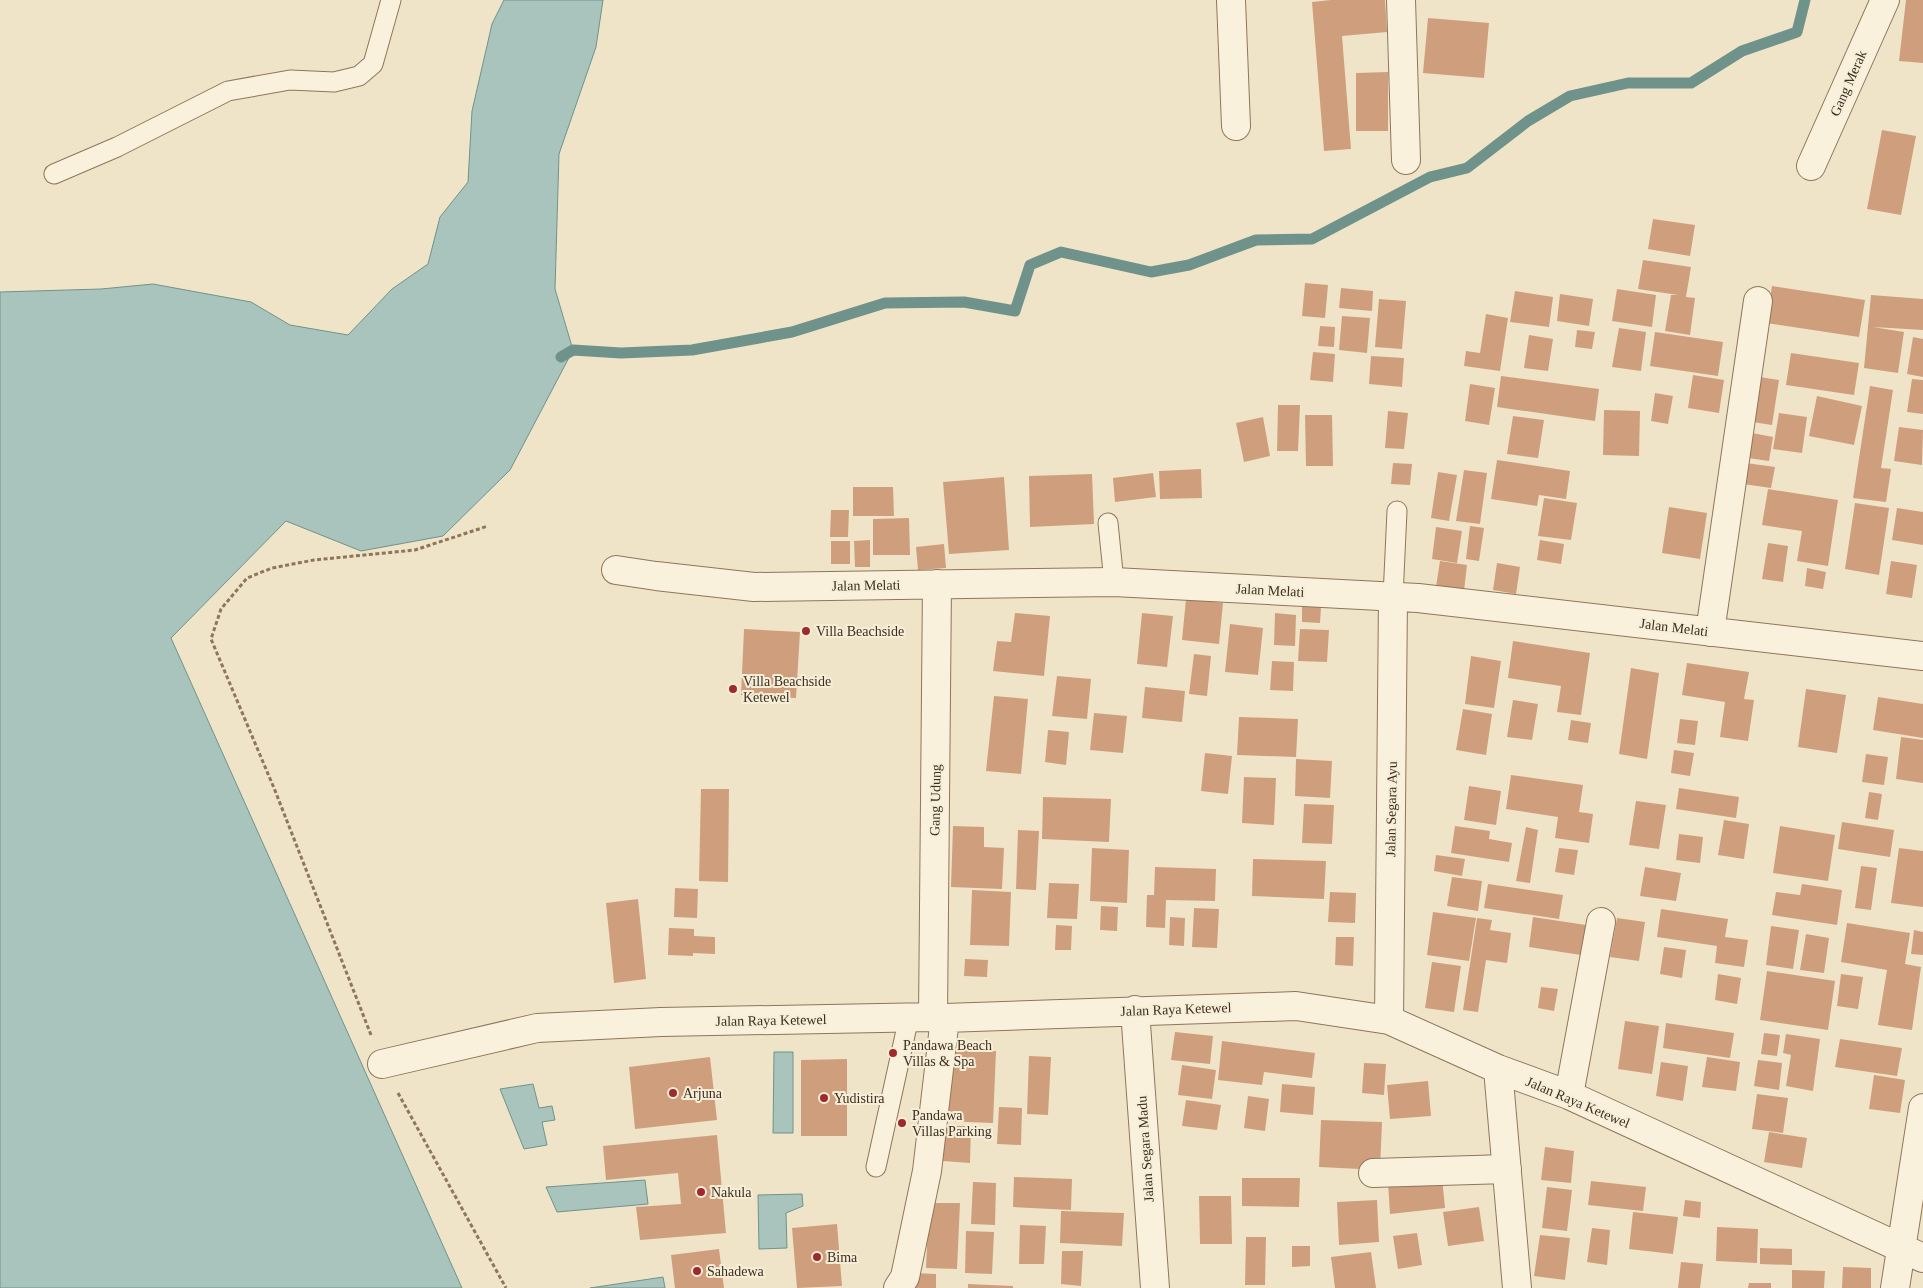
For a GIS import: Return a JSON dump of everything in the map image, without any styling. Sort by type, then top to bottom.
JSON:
[{"type":"street","points":[[1231,0],[1236,126]]},
{"type":"street","points":[[1401,0],[1406,160]]},
{"type":"street","name":"Gang Merak","points":[[1811,166],[1885,0]]},
{"type":"street","points":[[1710,632],[1758,301]]},
{"type":"street","name":"Jalan Melati","points":[[616,570],[754,587],[1114,582],[1393,597],[1923,656]]},
{"type":"street","name":"Gang Udung","points":[[902,1282],[927,1171],[937,584]]},
{"type":"street","name":"Jalan Segara Ayu","points":[[1389,1020],[1393,597]]},
{"type":"street","points":[[1569,1095],[1601,922]]},
{"type":"street","name":"Jalan Raya Ketewel","points":[[382,1064],[537,1028],[661,1022],[929,1017],[1296,1006],[1389,1020],[1498,1069],[1569,1095],[1912,1253]]},
{"type":"street","name":"Jalan Segara Madu","points":[[1135,1010],[1155,1288]]},
{"type":"street","points":[[1498,1069],[1517,1288]]},
{"type":"street","points":[[1895,1288],[1912,1253],[1923,1108]]},
{"type":"street","points":[[1373,1173],[1507,1170]]},
{"type":"lane","points":[[54,174],[118,147],[228,91],[290,80],[334,82],[359,76],[373,64],[391,0]]},
{"type":"lane","points":[[1393,597],[1397,511]]},
{"type":"lane","points":[[1108,523],[1114,582]]},
{"type":"lane","points":[[876,1167],[929,1017]]},
{"type":"path","points":[[488,526],[415,550],[314,560],[272,568],[247,578],[222,609],[211,639],[274,788],[382,1064],[506,1288]]},
{"type":"water","points":[[504,0],[603,0],[596,47],[559,154],[555,289],[573,350],[510,470],[443,536],[361,551],[286,521],[171,638],[462,1288],[0,1288],[0,292],[101,289],[153,284],[251,302],[290,325],[348,335],[392,289],[428,264],[440,217],[468,182],[472,111],[492,24]]},
{"type":"water","points":[[774,1052],[793,1052],[793,1133],[773,1133]]},
{"type":"water","points":[[533,1084],[539,1108],[552,1106],[555,1120],[542,1122],[547,1145],[524,1149],[500,1089]]},
{"type":"water","points":[[645,1180],[648,1204],[557,1212],[546,1187]]},
{"type":"water","points":[[802,1194],[803,1206],[786,1213],[787,1248],[759,1249],[758,1195]]},
{"type":"water","points":[[663,1277],[665,1288],[590,1288]]},
{"type":"building","points":[[1385,0],[1387,32],[1342,36],[1351,149],[1324,151],[1312,2]]},
{"type":"building","points":[[1906,0],[1923,0],[1923,63],[1899,61]]},
{"type":"building","points":[[1428,18],[1489,23],[1484,78],[1423,73]]},
{"type":"building","points":[[1388,72],[1388,131],[1356,131],[1356,73]]},
{"type":"building","points":[[1882,130],[1916,136],[1901,215],[1867,209]]},
{"type":"building","points":[[1653,219],[1695,225],[1690,256],[1648,249]]},
{"type":"building","points":[[1643,260],[1691,267],[1686,297],[1695,298],[1690,335],[1665,331],[1671,295],[1678,295],[1638,289]]},
{"type":"building","points":[[1305,283],[1328,285],[1325,318],[1302,316]]},
{"type":"building","points":[[1772,286],[1865,300],[1859,337],[1766,323]]},
{"type":"building","points":[[1341,288],[1373,291],[1372,311],[1339,308]]},
{"type":"building","points":[[1617,289],[1656,295],[1652,327],[1612,321]]},
{"type":"building","points":[[1515,291],[1553,297],[1549,327],[1510,322]]},
{"type":"building","points":[[1560,294],[1593,299],[1589,326],[1557,321]]},
{"type":"building","points":[[1871,295],[1923,299],[1923,330],[1873,327],[1904,332],[1898,373],[1864,368]]},
{"type":"building","points":[[1379,299],[1406,301],[1402,349],[1375,347]]},
{"type":"building","points":[[1486,314],[1508,318],[1500,371],[1464,366],[1466,351],[1480,353]]},
{"type":"building","points":[[1342,316],[1370,318],[1367,353],[1339,350]]},
{"type":"building","points":[[1320,326],[1335,327],[1334,347],[1318,346]]},
{"type":"building","points":[[1619,328],[1646,332],[1641,371],[1612,367]]},
{"type":"building","points":[[1577,330],[1595,332],[1592,349],[1575,347]]},
{"type":"building","points":[[1655,332],[1723,342],[1718,376],[1650,366]]},
{"type":"building","points":[[1529,335],[1553,339],[1548,371],[1524,368]]},
{"type":"building","points":[[1913,337],[1923,339],[1923,377],[1907,374]]},
{"type":"building","points":[[1313,352],[1335,354],[1333,382],[1310,380]]},
{"type":"building","points":[[1791,353],[1859,363],[1854,395],[1786,385]]},
{"type":"building","points":[[1371,356],[1404,358],[1402,387],[1369,384]]},
{"type":"building","points":[[1693,375],[1724,380],[1719,413],[1688,408]]},
{"type":"building","points":[[1501,376],[1599,389],[1595,421],[1497,407]]},
{"type":"building","points":[[1753,376],[1779,380],[1772,425],[1746,421]]},
{"type":"building","points":[[1912,379],[1923,380],[1923,414],[1907,412]]},
{"type":"building","points":[[1470,384],[1495,388],[1489,425],[1465,421]]},
{"type":"building","points":[[1870,386],[1893,390],[1881,468],[1891,469],[1886,502],[1853,498]]},
{"type":"building","points":[[1655,393],[1673,396],[1668,424],[1651,421]]},
{"type":"building","points":[[1817,396],[1862,406],[1854,445],[1809,436]]},
{"type":"building","points":[[1278,405],[1300,405],[1298,451],[1277,451]]},
{"type":"building","points":[[1604,410],[1640,411],[1639,456],[1603,455]]},
{"type":"building","points":[[1388,411],[1408,413],[1404,449],[1385,448]]},
{"type":"building","points":[[1779,413],[1807,417],[1802,453],[1773,449]]},
{"type":"building","points":[[1305,415],[1332,415],[1333,466],[1306,466]]},
{"type":"building","points":[[1513,416],[1544,420],[1538,458],[1507,454]]},
{"type":"building","points":[[1263,417],[1270,456],[1244,462],[1236,423]]},
{"type":"building","points":[[1899,427],[1923,430],[1922,465],[1894,461]]},
{"type":"building","points":[[1752,433],[1773,437],[1769,461],[1748,458]]},
{"type":"building","points":[[1497,460],[1570,471],[1566,499],[1539,495],[1537,506],[1491,499]]},
{"type":"building","points":[[1393,463],[1412,464],[1410,485],[1391,484]]},
{"type":"building","points":[[1746,463],[1775,467],[1771,488],[1743,484]]},
{"type":"building","points":[[1201,469],[1202,498],[1160,499],[1159,471]]},
{"type":"building","points":[[1464,470],[1487,473],[1480,524],[1456,521]]},
{"type":"building","points":[[1438,472],[1457,475],[1449,521],[1431,518]]},
{"type":"building","points":[[1153,473],[1156,497],[1115,502],[1113,478]]},
{"type":"building","points":[[1092,474],[1094,524],[1030,527],[1029,476]]},
{"type":"building","points":[[1004,477],[1009,550],[949,554],[943,482]]},
{"type":"building","points":[[853,487],[893,487],[894,516],[853,516]]},
{"type":"building","points":[[1768,489],[1838,500],[1828,566],[1797,561],[1802,531],[1762,525]]},
{"type":"building","points":[[1544,498],[1577,503],[1571,540],[1538,536]]},
{"type":"building","points":[[1855,503],[1889,508],[1879,575],[1845,569]]},
{"type":"building","points":[[1669,507],[1707,513],[1700,559],[1662,553]]},
{"type":"building","points":[[1897,508],[1923,512],[1923,545],[1892,540]]},
{"type":"building","points":[[831,510],[849,510],[848,537],[830,537]]},
{"type":"building","points":[[909,518],[910,555],[873,555],[873,519]]},
{"type":"building","points":[[1470,526],[1484,528],[1479,561],[1466,559]]},
{"type":"building","points":[[1436,527],[1462,531],[1457,563],[1432,559]]},
{"type":"building","points":[[870,540],[870,567],[855,567],[854,541]]},
{"type":"building","points":[[1540,540],[1564,544],[1561,564],[1537,560]]},
{"type":"building","points":[[831,541],[850,541],[850,564],[831,564]]},
{"type":"building","points":[[1768,543],[1788,546],[1783,582],[1762,579]]},
{"type":"building","points":[[944,544],[946,568],[918,570],[916,547]]},
{"type":"building","points":[[1440,561],[1467,565],[1464,591],[1436,587]]},
{"type":"building","points":[[1891,561],[1917,565],[1912,598],[1886,594]]},
{"type":"building","points":[[1497,563],[1520,567],[1516,594],[1493,590]]},
{"type":"building","points":[[1807,568],[1826,572],[1823,589],[1805,586]]},
{"type":"building","points":[[1186,599],[1223,603],[1219,644],[1182,640]]},
{"type":"building","points":[[1302,606],[1321,607],[1320,623],[1302,622]]},
{"type":"building","points":[[1015,613],[1050,616],[1044,676],[993,671],[997,641],[1011,642]]},
{"type":"building","points":[[1142,613],[1173,616],[1167,667],[1137,664]]},
{"type":"building","points":[[1275,613],[1296,615],[1295,646],[1274,645]]},
{"type":"building","points":[[1230,624],[1263,628],[1258,675],[1225,672]]},
{"type":"building","points":[[744,629],[800,632],[796,698],[741,695]]},
{"type":"building","points":[[1300,629],[1329,630],[1327,662],[1298,661]]},
{"type":"building","points":[[1513,641],[1590,653],[1581,715],[1557,712],[1561,686],[1508,678]]},
{"type":"building","points":[[1194,654],[1211,656],[1207,696],[1189,694]]},
{"type":"building","points":[[1471,656],[1501,661],[1494,708],[1465,704]]},
{"type":"building","points":[[1272,661],[1294,662],[1293,691],[1270,690]]},
{"type":"building","points":[[1687,663],[1749,672],[1744,699],[1754,700],[1748,741],[1720,737],[1725,702],[1682,695]]},
{"type":"building","points":[[1631,668],[1659,673],[1647,759],[1619,754]]},
{"type":"building","points":[[1057,676],[1091,679],[1087,719],[1052,716]]},
{"type":"building","points":[[1145,687],[1185,691],[1182,722],[1142,718]]},
{"type":"building","points":[[1806,689],[1846,695],[1837,753],[1798,747]]},
{"type":"building","points":[[994,696],[1028,699],[1021,774],[986,771]]},
{"type":"building","points":[[1878,697],[1923,704],[1923,738],[1873,730]]},
{"type":"building","points":[[1513,700],[1538,704],[1532,740],[1507,737]]},
{"type":"building","points":[[1463,709],[1492,714],[1486,755],[1456,750]]},
{"type":"building","points":[[1094,713],[1127,716],[1123,753],[1090,750]]},
{"type":"building","points":[[1239,717],[1298,719],[1296,757],[1237,755]]},
{"type":"building","points":[[1680,719],[1698,721],[1695,745],[1677,743]]},
{"type":"building","points":[[1571,720],[1591,723],[1588,743],[1568,740]]},
{"type":"building","points":[[1048,730],[1069,732],[1066,765],[1045,762]]},
{"type":"building","points":[[1901,737],[1923,740],[1923,783],[1896,779]]},
{"type":"building","points":[[1674,750],[1694,753],[1690,776],[1671,773]]},
{"type":"building","points":[[1205,753],[1232,756],[1228,794],[1201,791]]},
{"type":"building","points":[[1866,754],[1888,757],[1884,785],[1862,782]]},
{"type":"building","points":[[1296,759],[1332,761],[1330,798],[1295,796]]},
{"type":"building","points":[[1511,775],[1583,785],[1579,812],[1593,814],[1589,843],[1555,838],[1558,817],[1506,809]]},
{"type":"building","points":[[1244,777],[1276,778],[1274,825],[1242,823]]},
{"type":"building","points":[[1469,786],[1501,791],[1496,825],[1464,820]]},
{"type":"building","points":[[1679,788],[1739,797],[1736,818],[1676,809]]},
{"type":"building","points":[[701,789],[729,789],[728,882],[699,881]]},
{"type":"building","points":[[1869,792],[1882,794],[1878,820],[1865,818]]},
{"type":"building","points":[[1043,797],[1111,799],[1109,842],[1042,839]]},
{"type":"building","points":[[1636,801],[1666,805],[1659,849],[1629,845]]},
{"type":"building","points":[[1304,804],[1334,805],[1332,844],[1302,843]]},
{"type":"building","points":[[1724,820],[1749,824],[1744,859],[1718,855]]},
{"type":"building","points":[[1842,822],[1894,830],[1890,857],[1838,849]]},
{"type":"building","points":[[953,826],[984,827],[984,847],[1004,848],[1002,889],[951,887]]},
{"type":"building","points":[[1455,826],[1490,831],[1489,839],[1512,843],[1509,862],[1451,853]]},
{"type":"building","points":[[1780,826],[1835,835],[1828,881],[1773,873]]},
{"type":"building","points":[[1526,827],[1538,830],[1530,883],[1516,881]]},
{"type":"building","points":[[1018,830],[1039,831],[1036,890],[1016,889]]},
{"type":"building","points":[[1679,834],[1703,837],[1700,863],[1676,860]]},
{"type":"building","points":[[1092,848],[1129,850],[1127,903],[1090,901]]},
{"type":"building","points":[[1559,848],[1578,850],[1574,875],[1555,872]]},
{"type":"building","points":[[1899,848],[1923,851],[1923,907],[1891,903]]},
{"type":"building","points":[[1436,855],[1465,859],[1462,876],[1434,871]]},
{"type":"building","points":[[1253,859],[1326,861],[1324,899],[1252,896]]},
{"type":"building","points":[[1861,866],[1877,868],[1871,910],[1855,908]]},
{"type":"building","points":[[1155,867],[1216,869],[1215,901],[1166,900],[1165,928],[1146,927],[1147,895],[1154,895]]},
{"type":"building","points":[[1645,867],[1681,873],[1676,901],[1640,896]]},
{"type":"building","points":[[1452,877],[1482,881],[1478,911],[1447,906]]},
{"type":"building","points":[[1049,883],[1079,884],[1077,919],[1047,918]]},
{"type":"building","points":[[1488,884],[1563,895],[1559,919],[1484,908]]},
{"type":"building","points":[[1802,884],[1842,890],[1837,925],[1772,915],[1776,892],[1800,895]]},
{"type":"building","points":[[675,888],[698,889],[697,918],[674,917]]},
{"type":"building","points":[[972,890],[1011,892],[1009,946],[970,945]]},
{"type":"building","points":[[1330,892],[1356,893],[1355,923],[1328,922]]},
{"type":"building","points":[[638,899],[646,979],[614,983],[606,903]]},
{"type":"building","points":[[1101,906],[1118,907],[1117,931],[1100,930]]},
{"type":"building","points":[[1194,908],[1219,909],[1217,948],[1192,947]]},
{"type":"building","points":[[1661,909],[1728,919],[1725,937],[1748,940],[1744,967],[1715,963],[1717,946],[1657,937]]},
{"type":"building","points":[[1433,912],[1476,918],[1469,961],[1427,955]]},
{"type":"building","points":[[1170,917],[1185,918],[1184,946],[1169,945]]},
{"type":"building","points":[[1533,917],[1586,925],[1581,955],[1529,947]]},
{"type":"building","points":[[1477,918],[1492,920],[1490,930],[1511,933],[1507,963],[1486,960],[1478,1012],[1463,1010]]},
{"type":"building","points":[[1617,918],[1645,922],[1639,961],[1610,957]]},
{"type":"building","points":[[1847,923],[1910,933],[1905,964],[1921,967],[1912,1030],[1878,1025],[1887,970],[1841,962]]},
{"type":"building","points":[[1056,925],[1072,926],[1071,950],[1055,950]]},
{"type":"building","points":[[1771,926],[1799,930],[1793,969],[1766,965]]},
{"type":"building","points":[[669,928],[694,929],[694,936],[715,937],[715,954],[693,953],[693,956],[668,955]]},
{"type":"building","points":[[1914,930],[1923,932],[1923,955],[1911,954]]},
{"type":"building","points":[[1806,934],[1829,938],[1824,973],[1800,970]]},
{"type":"building","points":[[1336,937],[1354,937],[1353,966],[1335,965]]},
{"type":"building","points":[[1664,947],[1686,950],[1682,978],[1660,974]]},
{"type":"building","points":[[965,959],[988,960],[987,977],[964,976]]},
{"type":"building","points":[[1432,962],[1461,966],[1454,1012],[1425,1008]]},
{"type":"building","points":[[1767,971],[1835,981],[1828,1030],[1760,1020]]},
{"type":"building","points":[[1718,974],[1741,978],[1737,1004],[1715,1000]]},
{"type":"building","points":[[1841,974],[1863,977],[1858,1009],[1837,1006]]},
{"type":"building","points":[[1541,987],[1558,989],[1554,1011],[1538,1008]]},
{"type":"building","points":[[1625,1021],[1659,1026],[1652,1074],[1618,1069]]},
{"type":"building","points":[[1666,1023],[1734,1033],[1730,1058],[1663,1048]]},
{"type":"building","points":[[1175,1032],[1213,1036],[1210,1064],[1171,1060]]},
{"type":"building","points":[[1764,1033],[1780,1035],[1777,1056],[1761,1054]]},
{"type":"building","points":[[1786,1034],[1820,1039],[1813,1091],[1786,1086],[1791,1055],[1783,1053]]},
{"type":"building","points":[[1840,1039],[1902,1048],[1897,1076],[1835,1067]]},
{"type":"building","points":[[1222,1041],[1315,1053],[1312,1078],[1264,1072],[1262,1085],[1218,1080]]},
{"type":"building","points":[[948,1049],[996,1051],[993,1123],[944,1121]]},
{"type":"building","points":[[1029,1056],[1051,1057],[1048,1115],[1027,1114]]},
{"type":"building","name":"Arjuna","points":[[710,1057],[717,1120],[635,1129],[629,1067]]},
{"type":"building","points":[[1707,1057],[1740,1062],[1736,1091],[1702,1087]]},
{"type":"building","name":"Yudistira","points":[[847,1059],[847,1136],[801,1136],[801,1060]]},
{"type":"building","points":[[1758,1060],[1782,1063],[1779,1090],[1754,1086]]},
{"type":"building","points":[[1661,1062],[1688,1066],[1683,1101],[1656,1096]]},
{"type":"building","points":[[1364,1063],[1386,1064],[1384,1095],[1362,1093]]},
{"type":"building","points":[[1182,1065],[1216,1070],[1212,1099],[1178,1095]]},
{"type":"building","points":[[1874,1075],[1905,1080],[1900,1113],[1869,1109]]},
{"type":"building","points":[[1428,1081],[1431,1116],[1390,1119],[1387,1085]]},
{"type":"building","points":[[1282,1084],[1315,1087],[1313,1115],[1280,1112]]},
{"type":"building","points":[[1757,1094],[1788,1098],[1783,1133],[1752,1129]]},
{"type":"building","points":[[1248,1096],[1269,1099],[1265,1131],[1244,1128]]},
{"type":"building","points":[[1186,1100],[1221,1105],[1217,1130],[1182,1126]]},
{"type":"building","points":[[999,1107],[1022,1108],[1021,1145],[997,1144]]},
{"type":"building","points":[[1321,1120],[1382,1122],[1380,1170],[1319,1167]]},
{"type":"building","points":[[944,1126],[971,1126],[970,1163],[943,1161]]},
{"type":"building","points":[[1769,1132],[1807,1138],[1802,1168],[1764,1162]]},
{"type":"building","name":"Nakula","points":[[717,1135],[726,1233],[640,1240],[636,1207],[681,1204],[678,1173],[606,1180],[603,1146]]},
{"type":"building","points":[[1545,1147],[1574,1151],[1571,1183],[1541,1180]]},
{"type":"building","points":[[1014,1177],[1072,1179],[1071,1210],[1013,1207]]},
{"type":"building","points":[[1442,1177],[1445,1208],[1390,1214],[1388,1182]]},
{"type":"building","points":[[1242,1178],[1300,1178],[1299,1207],[1242,1206]]},
{"type":"building","points":[[1591,1181],[1646,1187],[1643,1211],[1588,1205]]},
{"type":"building","points":[[973,1182],[996,1183],[995,1225],[971,1224]]},
{"type":"building","points":[[1547,1187],[1572,1190],[1567,1231],[1542,1228]]},
{"type":"building","points":[[1199,1196],[1231,1196],[1232,1244],[1200,1244]]},
{"type":"building","points":[[1377,1200],[1379,1242],[1339,1245],[1337,1202]]},
{"type":"building","points":[[1685,1200],[1701,1202],[1700,1218],[1683,1216]]},
{"type":"building","points":[[929,1203],[960,1203],[957,1269],[926,1268]]},
{"type":"building","points":[[1479,1207],[1484,1241],[1448,1246],[1443,1212]]},
{"type":"building","points":[[1061,1211],[1124,1213],[1122,1246],[1060,1243]]},
{"type":"building","points":[[1633,1212],[1678,1217],[1673,1254],[1629,1249]]},
{"type":"building","name":"Bima","points":[[837,1224],[842,1286],[797,1288],[792,1228]]},
{"type":"building","points":[[1020,1225],[1046,1226],[1044,1264],[1019,1264]]},
{"type":"building","points":[[1717,1227],[1758,1229],[1757,1263],[1716,1261]]},
{"type":"building","points":[[1592,1228],[1610,1230],[1607,1265],[1587,1262]]},
{"type":"building","points":[[966,1231],[994,1232],[992,1274],[965,1273]]},
{"type":"building","points":[[1417,1233],[1422,1265],[1398,1269],[1393,1236]]},
{"type":"building","points":[[1540,1235],[1570,1238],[1565,1280],[1534,1276]]},
{"type":"building","points":[[1246,1237],[1266,1237],[1265,1285],[1245,1285]]},
{"type":"building","points":[[1292,1246],[1310,1246],[1310,1266],[1292,1267]]},
{"type":"building","points":[[1760,1248],[1792,1249],[1792,1265],[1760,1264]]},
{"type":"building","name":"Sahadewa","points":[[719,1249],[724,1288],[675,1288],[671,1255]]},
{"type":"building","points":[[1062,1251],[1083,1251],[1081,1286],[1061,1284]]},
{"type":"building","points":[[1371,1252],[1376,1288],[1335,1288],[1331,1257]]},
{"type":"building","points":[[1681,1262],[1703,1264],[1700,1288],[1678,1288]]},
{"type":"building","points":[[1843,1267],[1871,1268],[1871,1288],[1842,1288]]},
{"type":"building","points":[[1792,1270],[1825,1271],[1824,1288],[1792,1288]]},
{"type":"building","points":[[914,1273],[936,1274],[936,1288],[913,1288]]},
{"type":"building","points":[[1749,1283],[1771,1283],[1771,1288],[1748,1288]]},
{"type":"building","points":[[968,1284],[1013,1286],[1013,1288],[968,1288]]},
{"type":"waterway","points":[[561,357],[573,350],[621,353],[692,350],[792,332],[885,303],[964,302],[1015,311],[1030,265],[1061,252],[1151,272],[1189,265],[1256,240],[1312,239],[1430,177],[1467,168],[1528,121],[1570,96],[1628,83],[1691,83],[1742,51],[1797,32],[1805,0]]},
{"type":"place","name":"Villa Beachside","points":[[806,631]]},
{"type":"place","name":"Villa Beachside Ketewel","points":[[733,689]]},
{"type":"place","name":"Pandawa Beach Villas & Spa","points":[[893,1053]]},
{"type":"place","name":"Arjuna","points":[[673,1093]]},
{"type":"place","name":"Yudistira","points":[[824,1098]]},
{"type":"place","name":"Pandawa Villas Parking","points":[[902,1123]]},
{"type":"place","name":"Nakula","points":[[701,1192]]},
{"type":"place","name":"Bima","points":[[817,1257]]},
{"type":"place","name":"Sahadewa","points":[[697,1271]]}]
